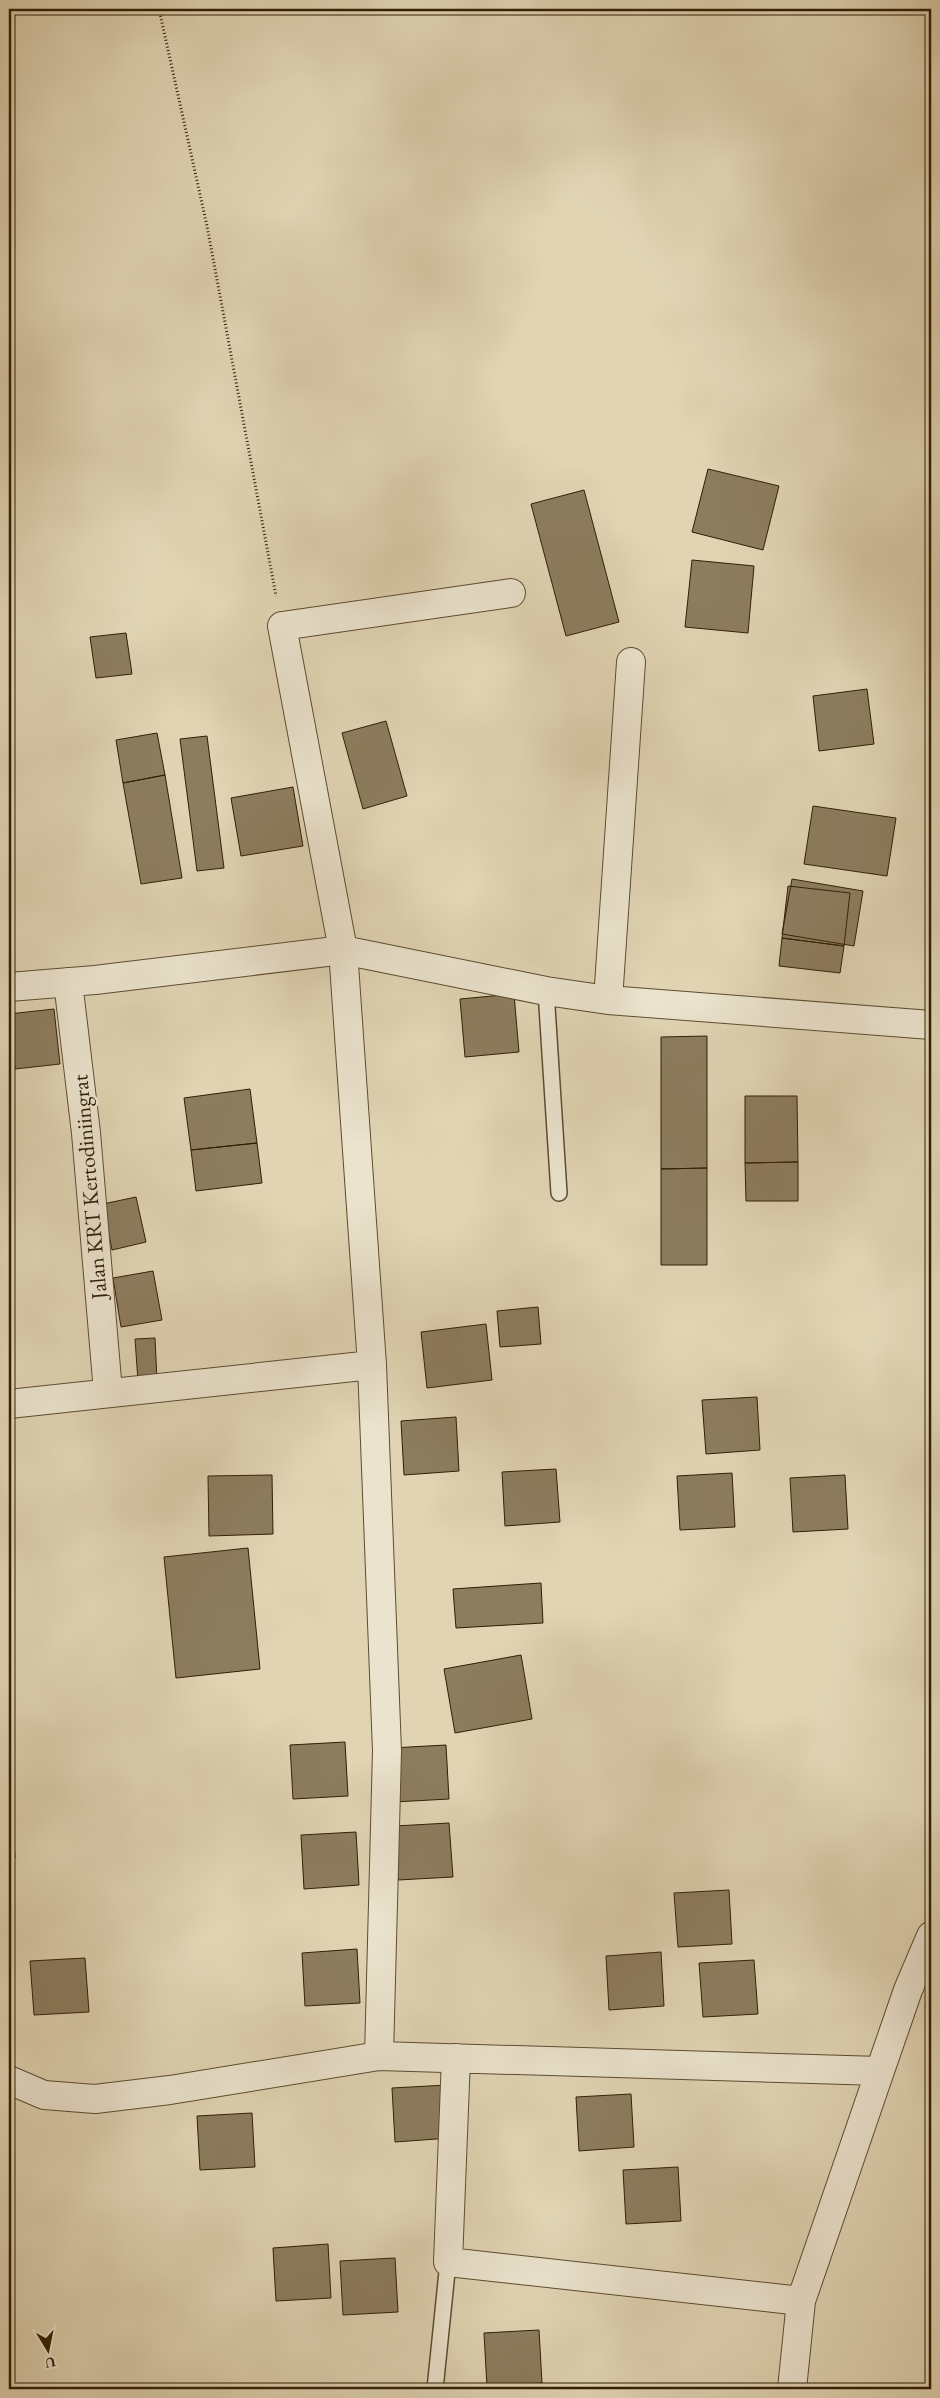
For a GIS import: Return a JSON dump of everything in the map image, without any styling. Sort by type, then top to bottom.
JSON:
[{"type":"street","points":[[379,2056],[387,1751],[372,1365],[343,950],[282,626],[511,593]]},
{"type":"street","points":[[608,1000],[631,662]]},
{"type":"street","points":[[9,987],[68,982],[343,950],[546,991],[608,1000],[931,1025]]},
{"type":"street","name":"Jalan KRT Kertodiniingrat","points":[[68,982],[86,1133],[108,1392]]},
{"type":"street","points":[[9,1404],[372,1365]]},
{"type":"street","points":[[792,2389],[801,2301],[908,1990],[931,1936]]},
{"type":"street","points":[[9,2080],[44,2095],[94,2099],[170,2090],[379,2056],[880,2071]]},
{"type":"street","points":[[456,2058],[448,2262],[801,2301]]},
{"type":"lane","points":[[546,991],[559,1193]]},
{"type":"lane","points":[[435,2389],[448,2262]]},
{"type":"path","points":[[159,9],[207,226],[282,626]]},
{"type":"building","points":[[708,469],[779,486],[763,550],[692,532]]},
{"type":"building","points":[[584,490],[619,622],[566,636],[531,504]]},
{"type":"building","points":[[692,560],[754,566],[748,633],[685,627]]},
{"type":"building","points":[[126,633],[132,674],[96,678],[90,637]]},
{"type":"building","points":[[867,689],[874,744],[819,751],[813,696]]},
{"type":"building","points":[[386,721],[407,796],[363,809],[342,733]]},
{"type":"building","points":[[157,733],[165,775],[123,783],[116,740]]},
{"type":"building","points":[[207,736],[224,868],[197,871],[180,739]]},
{"type":"building","points":[[165,775],[182,878],[141,884],[123,783]]},
{"type":"building","points":[[293,787],[303,846],[241,856],[231,798]]},
{"type":"building","points":[[813,806],[896,818],[887,876],[804,864]]},
{"type":"building","points":[[792,879],[863,891],[854,946],[782,934]]},
{"type":"building","points":[[788,886],[850,893],[844,946],[782,938]]},
{"type":"building","points":[[782,938],[844,946],[840,973],[779,966]]},
{"type":"building","points":[[514,994],[519,1052],[465,1057],[460,999]]},
{"type":"building","points":[[54,1009],[60,1064],[15,1069],[9,1014]]},
{"type":"building","points":[[707,1036],[707,1168],[661,1169],[661,1037]]},
{"type":"building","points":[[250,1089],[257,1143],[191,1150],[184,1098]]},
{"type":"building","points":[[745,1096],[797,1096],[798,1162],[745,1163]]},
{"type":"building","points":[[257,1143],[262,1183],[196,1191],[191,1150]]},
{"type":"building","points":[[798,1162],[798,1201],[746,1201],[745,1163]]},
{"type":"building","points":[[707,1168],[707,1265],[661,1265],[661,1169]]},
{"type":"building","points":[[136,1197],[146,1242],[112,1250],[103,1204]]},
{"type":"building","points":[[153,1271],[162,1320],[121,1327],[113,1278]]},
{"type":"building","points":[[538,1307],[541,1344],[500,1347],[497,1311]]},
{"type":"building","points":[[486,1324],[492,1380],[427,1388],[421,1332]]},
{"type":"building","points":[[155,1338],[157,1380],[138,1381],[135,1339]]},
{"type":"building","points":[[757,1397],[760,1450],[706,1454],[702,1400]]},
{"type":"building","points":[[456,1417],[459,1471],[404,1475],[401,1421]]},
{"type":"building","points":[[556,1469],[560,1522],[505,1526],[502,1472]]},
{"type":"building","points":[[732,1473],[735,1527],[680,1530],[677,1476]]},
{"type":"building","points":[[272,1475],[273,1534],[209,1536],[208,1476]]},
{"type":"building","points":[[845,1475],[848,1529],[793,1532],[790,1478]]},
{"type":"building","points":[[248,1548],[260,1669],[176,1678],[164,1557]]},
{"type":"building","points":[[541,1583],[543,1623],[456,1628],[453,1589]]},
{"type":"building","points":[[521,1655],[532,1719],[455,1733],[444,1669]]},
{"type":"building","points":[[345,1742],[348,1796],[293,1799],[290,1745]]},
{"type":"building","points":[[446,1745],[449,1799],[394,1802],[391,1748]]},
{"type":"building","points":[[9,1804],[12,1804],[15,1858],[9,1858]]},
{"type":"building","points":[[449,1823],[453,1877],[398,1880],[395,1826]]},
{"type":"building","points":[[356,1832],[359,1885],[304,1889],[301,1835]]},
{"type":"building","points":[[729,1890],[732,1944],[678,1947],[674,1893]]},
{"type":"building","points":[[357,1949],[360,2003],[305,2006],[302,1953]]},
{"type":"building","points":[[661,1952],[664,2006],[609,2010],[606,1956]]},
{"type":"building","points":[[85,1958],[89,2012],[34,2015],[30,1961]]},
{"type":"building","points":[[754,1960],[758,2014],[703,2017],[699,1963]]},
{"type":"building","points":[[447,2085],[450,2138],[395,2142],[392,2088]]},
{"type":"building","points":[[631,2094],[634,2147],[579,2151],[576,2097]]},
{"type":"building","points":[[252,2113],[255,2167],[200,2170],[197,2116]]},
{"type":"building","points":[[678,2167],[681,2221],[626,2224],[623,2170]]},
{"type":"building","points":[[328,2244],[331,2298],[276,2301],[273,2248]]},
{"type":"building","points":[[395,2258],[398,2312],[343,2315],[340,2261]]},
{"type":"building","points":[[539,2330],[542,2383],[487,2387],[484,2333]]}]
